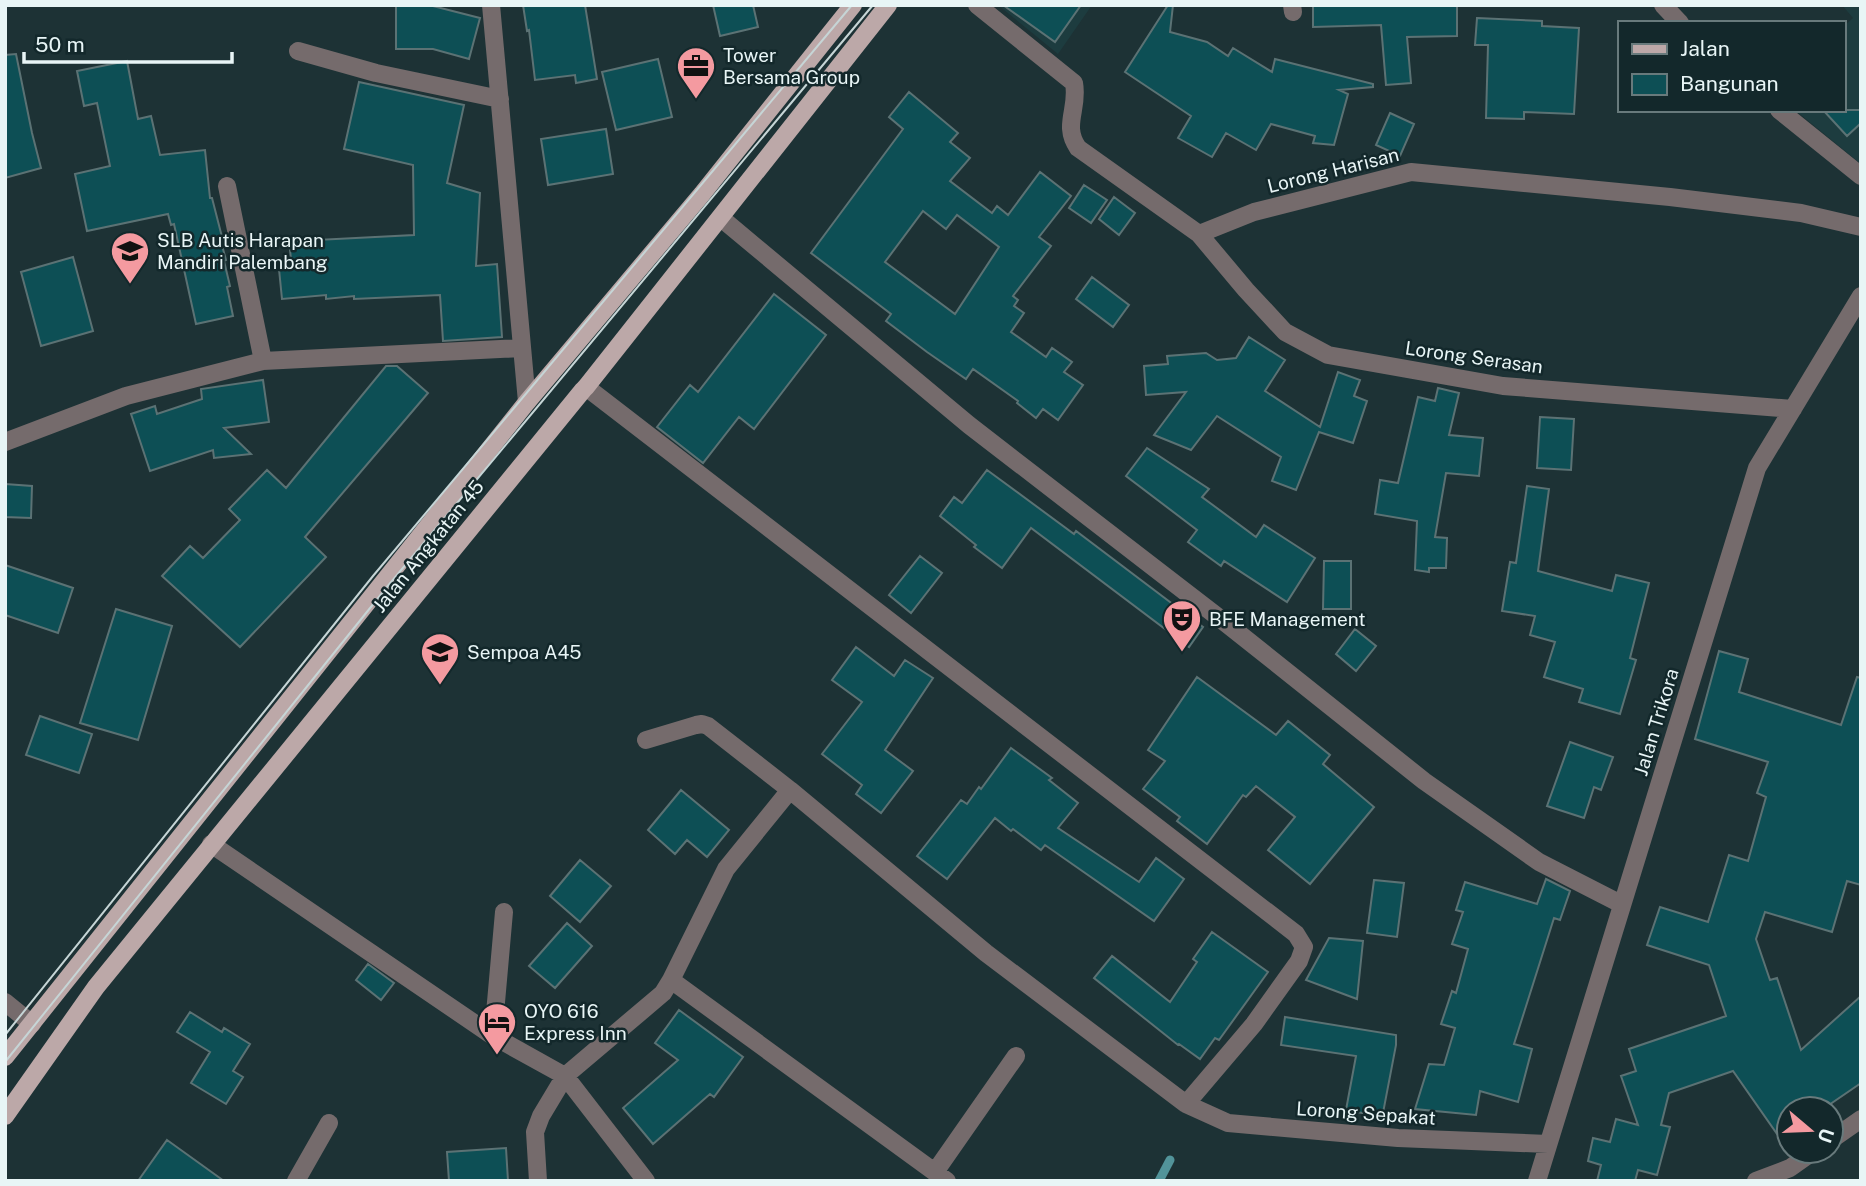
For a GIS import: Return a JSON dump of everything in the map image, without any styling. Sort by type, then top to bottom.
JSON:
[{"type":"main road","name":"Jalan Angkatan 45","points":[[5,1057],[527,402],[693,204],[853,5]]},
{"type":"main road","name":"Jalan Angkatan 45","points":[[5,1116],[96,987],[586,387],[888,5]]},
{"type":"street","points":[[491,5],[527,402]]},
{"type":"street","points":[[977,5],[1074,83],[1076,94],[1069,127],[1071,139],[1077,148],[1199,234]]},
{"type":"street","points":[[1663,5],[1679,21]]},
{"type":"street","points":[[298,51],[376,73],[500,99]]},
{"type":"street","points":[[1781,112],[1861,176]]},
{"type":"street","name":"Lorong Harisan","points":[[1199,234],[1254,212],[1411,172],[1670,197],[1801,213],[1861,227]]},
{"type":"street","points":[[227,186],[263,361]]},
{"type":"street","points":[[722,218],[970,425],[1216,615],[1424,782],[1539,862],[1621,904]]},
{"type":"street","name":"Lorong Serasan","points":[[1199,234],[1285,332],[1328,355],[1503,386],[1793,409]]},
{"type":"street","name":"Jalan Trikora","points":[[1537,1181],[1757,468],[1861,296]]},
{"type":"street","points":[[5,442],[126,397],[263,361],[522,348]]},
{"type":"street","points":[[586,387],[1296,934],[1304,947],[1299,961],[1254,1024],[1186,1104]]},
{"type":"street","name":"Lorong Sepakat","points":[[646,740],[696,725],[708,726],[790,790],[986,953],[1186,1104],[1228,1123],[1398,1139],[1548,1144]]},
{"type":"street","points":[[538,1181],[535,1132],[541,1116],[565,1076],[663,993],[726,869],[790,790]]},
{"type":"street","points":[[211,844],[493,1036],[565,1076],[646,1181]]},
{"type":"street","points":[[493,1036],[504,912]]},
{"type":"street","points":[[671,980],[941,1177],[1016,1056]]},
{"type":"street","points":[[5,1002],[32,1024]]},
{"type":"street","points":[[1845,1130],[1861,1119]]},
{"type":"street","points":[[296,1181],[329,1123]]},
{"type":"street","points":[[1756,1181],[1795,1174]]},
{"type":"shaded area","points":[[998,5],[1092,5],[1058,54]]},
{"type":"shaded area","points":[[1842,5],[1861,5],[1861,164],[1797,112],[1845,112],[1845,25],[1853,18]]},
{"type":"building","points":[[396,5],[429,5],[480,18],[469,59],[433,49],[396,49]]},
{"type":"building","points":[[523,5],[585,5],[597,79],[576,83],[575,75],[535,80]]},
{"type":"building","points":[[713,5],[753,5],[758,27],[720,36]]},
{"type":"building","points":[[1003,5],[1081,5],[1055,42]]},
{"type":"building","points":[[1168,5],[1173,5],[1170,32],[1207,42],[1228,56],[1233,48],[1272,72],[1275,59],[1373,84],[1373,87],[1339,90],[1348,94],[1334,145],[1313,143],[1315,136],[1271,124],[1256,150],[1226,133],[1212,157],[1178,138],[1191,116],[1125,72]]},
{"type":"building","points":[[1313,5],[1457,5],[1457,36],[1407,37],[1411,83],[1386,85],[1381,25],[1313,27]]},
{"type":"building","points":[[1477,18],[1542,21],[1542,26],[1579,28],[1574,114],[1524,112],[1524,119],[1486,118],[1488,45],[1475,45]]},
{"type":"building","points":[[16,54],[41,168],[5,178],[5,55]]},
{"type":"building","points":[[658,59],[672,117],[616,130],[602,72]]},
{"type":"building","points":[[127,61],[138,119],[151,116],[160,155],[205,150],[210,198],[222,237],[220,238],[226,260],[224,261],[230,286],[227,287],[233,316],[196,324],[174,224],[171,225],[168,214],[87,231],[75,174],[110,166],[97,103],[84,106],[77,71]]},
{"type":"building","points":[[359,82],[464,105],[447,183],[480,193],[476,266],[497,264],[502,337],[443,341],[440,295],[326,299],[326,295],[282,299],[279,269],[292,267],[289,242],[317,238],[414,235],[413,165],[344,149]]},
{"type":"building","points":[[909,92],[958,133],[950,142],[970,158],[950,181],[992,213],[997,206],[1008,215],[1040,172],[1071,196],[1039,237],[1051,246],[1013,296],[1018,300],[1014,306],[1024,313],[1011,332],[1046,357],[1052,348],[1072,362],[1064,372],[1083,385],[1058,420],[1043,409],[1036,418],[1017,403],[1018,401],[973,369],[966,379],[886,321],[891,314],[811,253],[903,129],[889,117]],"holes":[[[923,211],[946,229],[957,215],[999,247],[955,314],[885,262]]]},
{"type":"building","points":[[1861,110],[1861,123],[1847,136],[1825,112]]},
{"type":"building","points":[[1390,113],[1414,124],[1400,156],[1376,145]]},
{"type":"building","points":[[606,129],[613,174],[548,185],[541,139]]},
{"type":"building","points":[[1084,185],[1107,200],[1091,223],[1069,208]]},
{"type":"building","points":[[1114,197],[1135,213],[1119,235],[1099,219]]},
{"type":"building","points":[[73,257],[93,331],[41,346],[21,272]]},
{"type":"building","points":[[1092,277],[1129,305],[1113,327],[1076,299]]},
{"type":"building","points":[[774,294],[826,335],[754,429],[739,417],[703,463],[657,427],[690,385],[698,392]]},
{"type":"building","points":[[1249,337],[1285,360],[1265,391],[1320,427],[1338,372],[1360,380],[1354,396],[1367,401],[1353,443],[1319,432],[1296,490],[1272,481],[1281,457],[1217,416],[1191,450],[1154,435],[1186,392],[1146,395],[1144,366],[1168,364],[1167,356],[1206,353],[1217,360],[1236,358]]},
{"type":"building","points":[[386,366],[397,366],[428,393],[305,537],[326,557],[240,647],[162,576],[190,546],[203,558],[240,520],[229,509],[267,470],[286,488]]},
{"type":"building","points":[[263,380],[269,422],[224,428],[251,454],[214,458],[213,450],[150,471],[131,414],[155,406],[157,414],[202,399],[201,389]]},
{"type":"building","points":[[1438,388],[1459,393],[1449,435],[1483,438],[1479,476],[1446,473],[1435,537],[1447,538],[1446,568],[1429,568],[1429,572],[1415,570],[1417,521],[1375,514],[1380,480],[1398,483],[1418,397],[1435,401]]},
{"type":"building","points":[[1540,417],[1574,419],[1571,470],[1537,468]]},
{"type":"building","points":[[1147,448],[1209,489],[1202,497],[1256,537],[1264,525],[1315,558],[1287,602],[1224,561],[1221,566],[1188,542],[1197,530],[1126,476]]},
{"type":"building","points":[[987,470],[1074,534],[1076,531],[1203,627],[1189,647],[1031,528],[1002,568],[974,547],[976,545],[940,516],[954,497],[962,503]]},
{"type":"building","points":[[5,484],[32,486],[31,518],[5,517]]},
{"type":"building","points":[[1527,486],[1549,489],[1538,571],[1612,591],[1616,575],[1649,583],[1630,658],[1636,660],[1620,714],[1579,702],[1583,689],[1544,677],[1555,642],[1530,635],[1535,616],[1502,611],[1510,562],[1516,563]]},
{"type":"building","points":[[920,556],[942,573],[911,613],[889,595]]},
{"type":"building","points":[[1324,561],[1351,561],[1351,609],[1323,609]]},
{"type":"building","points":[[5,565],[73,588],[58,633],[5,615]]},
{"type":"building","points":[[116,609],[172,626],[138,740],[80,723]]},
{"type":"building","points":[[1355,629],[1376,646],[1356,671],[1336,654]]},
{"type":"building","points":[[856,647],[894,676],[905,660],[933,678],[885,750],[913,771],[881,813],[856,794],[862,785],[822,754],[862,702],[832,680]]},
{"type":"building","points":[[1719,651],[1748,659],[1739,692],[1841,725],[1857,677],[1861,678],[1861,885],[1847,881],[1832,932],[1765,912],[1756,939],[1770,980],[1777,978],[1801,1050],[1861,996],[1861,1083],[1843,1095],[1775,1095],[1775,1131],[1733,1071],[1669,1093],[1661,1125],[1670,1127],[1657,1175],[1638,1170],[1635,1181],[1597,1181],[1601,1165],[1588,1161],[1593,1138],[1610,1142],[1616,1119],[1638,1125],[1621,1076],[1636,1071],[1629,1049],[1726,1016],[1709,965],[1647,945],[1660,907],[1708,922],[1729,855],[1748,861],[1766,797],[1757,793],[1768,762],[1695,739]]},
{"type":"building","points":[[1197,677],[1276,735],[1288,721],[1330,755],[1323,764],[1374,807],[1310,884],[1268,850],[1295,817],[1256,786],[1246,797],[1243,795],[1207,844],[1177,821],[1180,817],[1143,789],[1165,761],[1148,750]]},
{"type":"building","points":[[40,716],[92,734],[79,773],[26,755]]},
{"type":"building","points":[[1570,742],[1613,757],[1601,790],[1594,787],[1584,818],[1547,806]]},
{"type":"building","points":[[1011,748],[1052,778],[1049,780],[1078,803],[1058,828],[1139,882],[1156,858],[1184,879],[1154,921],[1045,845],[1041,850],[995,818],[947,879],[917,856],[961,800],[967,804],[979,787],[981,789]]},
{"type":"building","points":[[681,790],[729,830],[707,857],[687,840],[675,854],[648,830]]},
{"type":"building","points":[[580,860],[611,886],[580,922],[550,896]]},
{"type":"building","points":[[1546,879],[1570,891],[1560,920],[1554,918],[1514,1044],[1532,1049],[1518,1102],[1480,1091],[1476,1115],[1415,1109],[1429,1064],[1444,1065],[1455,1028],[1441,1024],[1452,991],[1456,993],[1468,949],[1452,944],[1463,912],[1456,910],[1465,882],[1537,904]]},
{"type":"building","points":[[1374,880],[1404,883],[1397,937],[1367,933]]},
{"type":"building","points":[[567,923],[592,946],[555,988],[529,966]]},
{"type":"building","points":[[1212,932],[1268,972],[1219,1040],[1215,1038],[1200,1059],[1178,1045],[1094,978],[1112,956],[1170,1002],[1197,962],[1193,959]]},
{"type":"building","points":[[1329,938],[1363,941],[1357,999],[1306,980]]},
{"type":"building","points":[[368,964],[394,983],[381,1000],[356,980]]},
{"type":"building","points":[[679,1010],[743,1057],[714,1097],[710,1094],[653,1144],[623,1108],[678,1060],[655,1043]]},
{"type":"building","points":[[190,1012],[222,1032],[224,1028],[250,1044],[233,1071],[243,1077],[226,1104],[191,1083],[210,1052],[177,1032]]},
{"type":"building","points":[[1285,1017],[1396,1035],[1383,1113],[1374,1112],[1373,1115],[1346,1110],[1356,1056],[1281,1045]]},
{"type":"building","points":[[167,1140],[224,1181],[138,1181]]},
{"type":"building","points":[[506,1148],[508,1181],[449,1181],[447,1152]]},
{"type":"waterway","points":[[1159,1181],[1170,1160]]},
{"type":"tram line","points":[[5,1035],[373,576],[852,5]]},
{"type":"tram line","points":[[5,1062],[387,587],[873,5]]},
{"type":"place","name":"Tower Bersama Group","points":[[696,100]]},
{"type":"place","name":"SLB Autis Harapan Mandiri Palembang","points":[[130,285]]},
{"type":"place","name":"BFE Management","points":[[1182,653]]},
{"type":"place","name":"Sempoa A45","points":[[440,686]]},
{"type":"place","name":"OYO 616 Express Inn","points":[[497,1056]]}]
